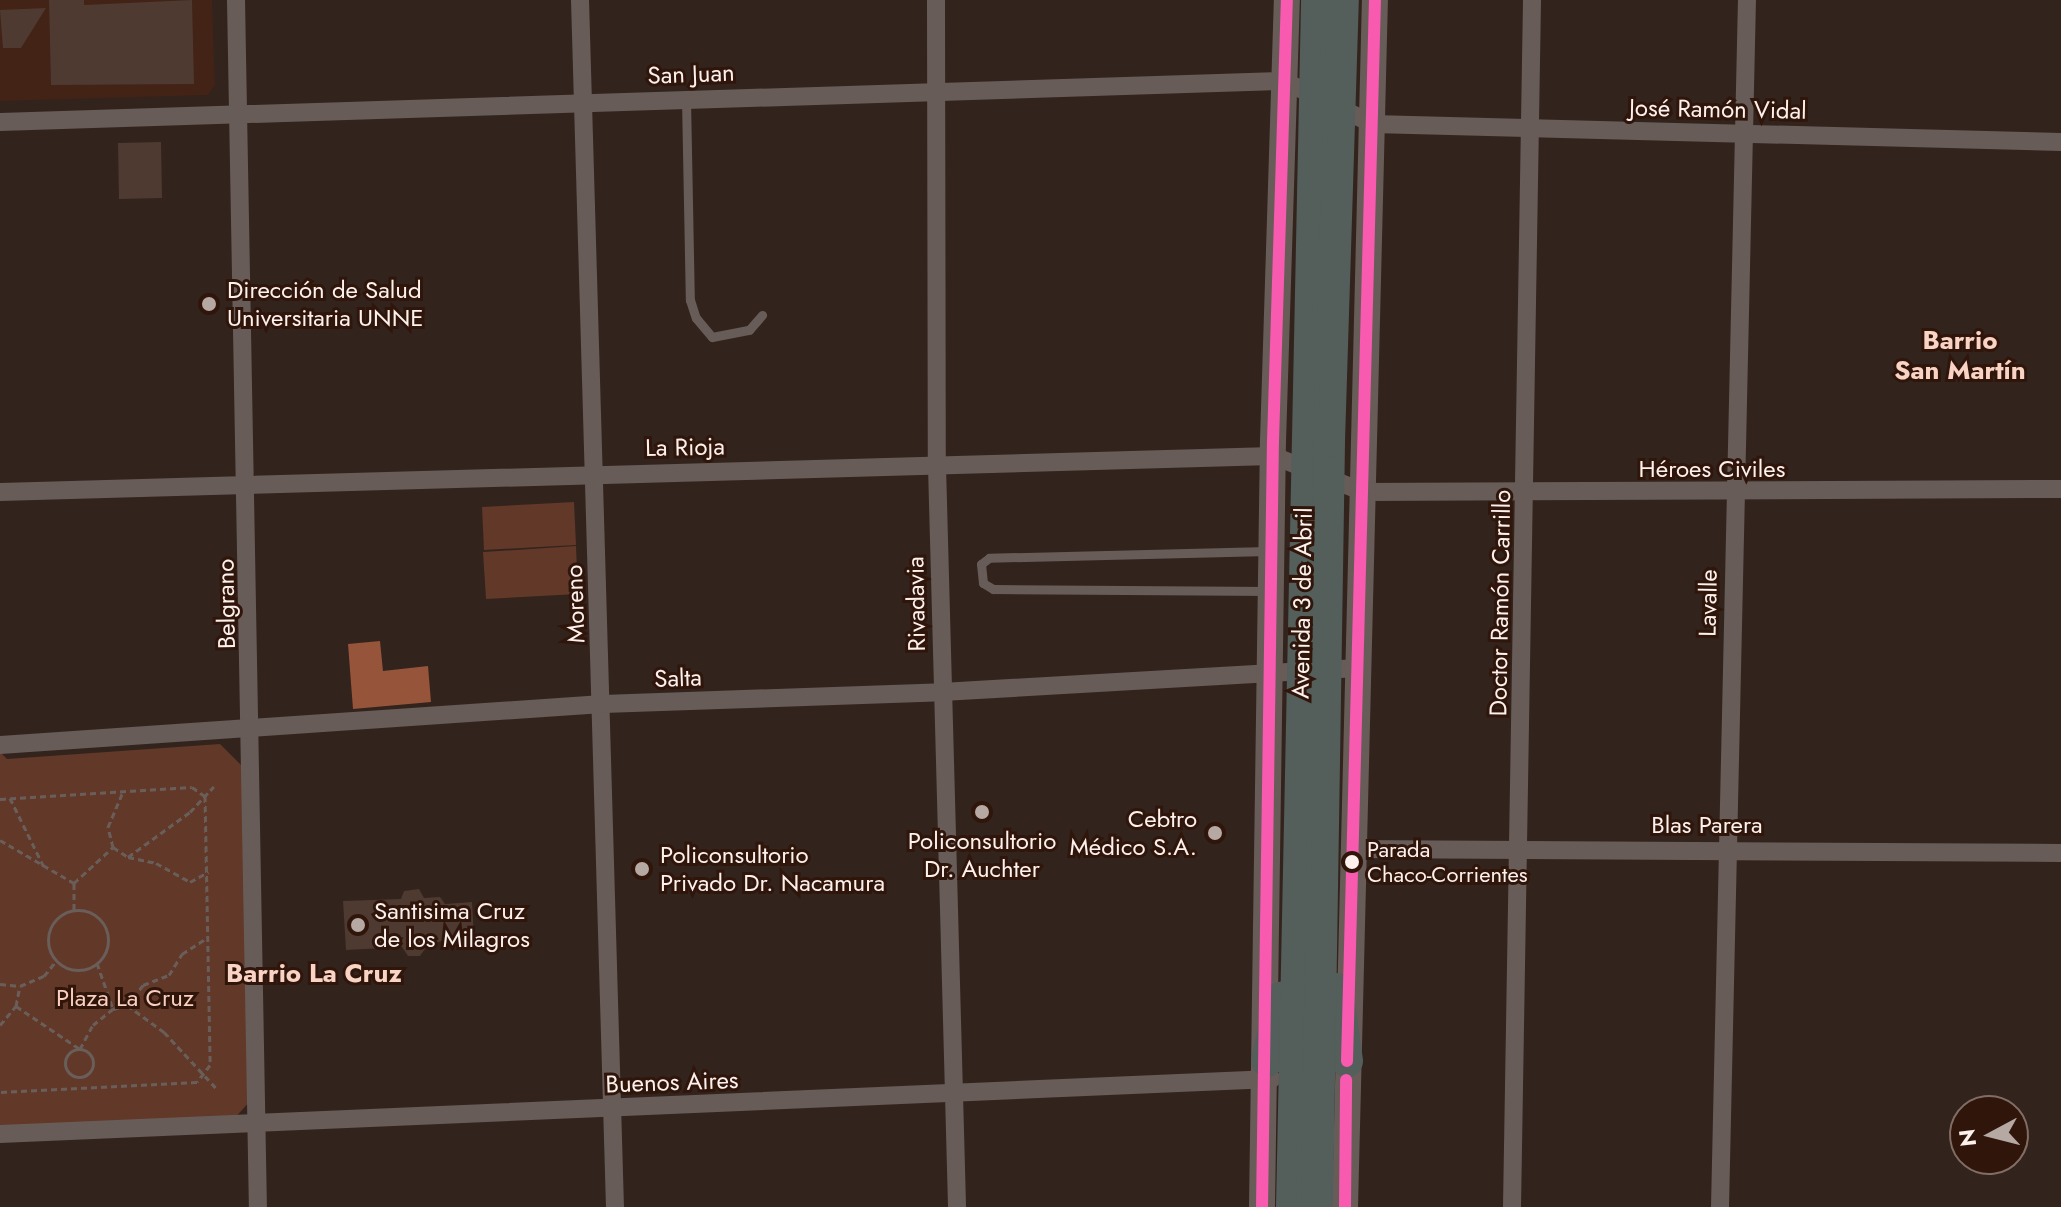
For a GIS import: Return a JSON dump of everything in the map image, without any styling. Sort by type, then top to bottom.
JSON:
[{"type":"highway","name":"Avenida 3 de Abril","points":[[1317,0],[1328,106]]},
{"type":"highway","name":"Avenida 3 de Abril","points":[[1311,779],[1328,106],[1343,0]]},
{"type":"highway","points":[[1311,779],[1280,1008],[1311,1074],[1338,1207]]},
{"type":"highway","points":[[1311,779],[1336,906],[1337,1006],[1311,1074]]},
{"type":"highway","name":"Avenida 3 de Abril","points":[[1292,1207],[1311,1074]]},
{"type":"highway","name":"Avenida 3 de Abril","points":[[1311,1074],[1317,1207]]},
{"type":"main road","name":"Avenida 3 de Abril","points":[[1287,0],[1270,669],[1311,1074],[1345,1207]]},
{"type":"main road","name":"Avenida 3 de Abril","points":[[1262,1207],[1311,1074],[1352,849],[1375,0]]},
{"type":"street","name":"Belgrano","points":[[236,0],[249,484],[258,1207]]},
{"type":"street","name":"Moreno","points":[[580,0],[603,704],[615,1207]]},
{"type":"street","name":"Rivadavia","points":[[936,0],[937,466],[957,1207]]},
{"type":"street","name":"Doctor Ramón Carrillo","points":[[1512,1207],[1527,493],[1532,0]]},
{"type":"street","name":"Lavalle","points":[[1720,1207],[1747,0]]},
{"type":"street","name":"San Juan","points":[[0,122],[1284,81]]},
{"type":"street","points":[[1284,81],[1328,106],[1373,124]]},
{"type":"street","name":"José Ramón Vidal","points":[[1373,124],[2061,142]]},
{"type":"street","name":"La Rioja","points":[[0,492],[594,472],[1274,456],[1363,492]]},
{"type":"street","name":"Héroes Civiles","points":[[1363,492],[1735,493],[2061,489]]},
{"type":"street","name":"Salta","points":[[0,745],[252,731],[603,704],[942,692],[1270,669],[1358,668]]},
{"type":"street","name":"Blas Parera","points":[[1352,849],[2061,853]]},
{"type":"street","name":"Buenos Aires","points":[[0,1134],[953,1094],[1311,1074]]},
{"type":"lane","points":[[686,99],[690,300],[696,318],[712,337],[749,330],[762,315]]},
{"type":"lane","points":[[1271,591],[993,589],[983,583],[981,564],[989,558],[1272,550]]},
{"type":"path","points":[[128,857],[214,786]]},
{"type":"path","points":[[0,799],[192,787],[205,796]]},
{"type":"path","points":[[123,791],[108,827],[113,847],[128,857],[156,863],[190,882],[209,871]]},
{"type":"path","points":[[0,1092],[197,1082],[204,1075],[210,1065],[209,871],[205,796]]},
{"type":"path","points":[[10,798],[44,867]]},
{"type":"path","points":[[0,840],[74,883]]},
{"type":"path","points":[[74,910],[74,883],[113,847]]},
{"type":"path","points":[[74,910],[96,915],[106,930],[106,948],[97,963],[81,970],[56,961],[48,944],[51,925],[74,910]]},
{"type":"path","points":[[80,1078],[67,1071],[65,1063],[72,1051],[80,1049],[93,1025],[113,1009],[127,1005],[143,985],[169,975],[182,954],[209,937]]},
{"type":"path","points":[[0,984],[20,986],[44,976],[56,961]]},
{"type":"path","points":[[97,963],[113,1009]]},
{"type":"path","points":[[0,1025],[16,1006],[20,986]]},
{"type":"path","points":[[127,1005],[164,1032],[217,1089]]},
{"type":"path","points":[[16,1006],[92,1057],[93,1066],[80,1078],[80,1089]]},
{"type":"shaded area","points":[[0,0],[212,0],[215,85],[208,95],[0,101]]},
{"type":"shaded area","points":[[380,641],[383,671],[428,666],[431,702],[353,709],[348,644]]},
{"type":"green space","points":[[574,502],[576,545],[484,550],[482,507]]},
{"type":"green space","points":[[576,546],[578,594],[486,599],[483,552]]},
{"type":"green space","name":"Plaza La Cruz","points":[[220,744],[246,770],[252,1099],[232,1121],[0,1128],[0,752],[7,759]]},
{"type":"building","points":[[49,0],[84,0],[84,5],[192,0],[194,84],[51,85]]},
{"type":"building","points":[[46,8],[21,48],[3,48],[0,10]]},
{"type":"building","points":[[161,142],[162,198],[119,199],[118,143]]},
{"type":"building","points":[[419,889],[424,898],[440,897],[445,904],[472,902],[474,938],[447,939],[427,946],[420,956],[408,956],[402,947],[346,950],[343,901],[401,899],[404,891]]},
{"type":"transit line","points":[[1262,1207],[1273,441],[1287,0]]},
{"type":"transit line","points":[[1347,1061],[1375,0]]},
{"type":"transit line","points":[[1345,1207],[1346,1080]]},
{"type":"place","name":"Dirección de Salud Universitaria UNNE","points":[[209,304]]},
{"type":"place","name":"Policonsultorio Dr. Auchter","points":[[982,812]]},
{"type":"place","name":"Cebtro Médico S.A.","points":[[1215,833]]},
{"type":"place","name":"Parada Chaco-Corrientes","points":[[1352,862]]},
{"type":"place","name":"Policonsultorio Privado Dr. Nacamura","points":[[642,869]]},
{"type":"place","name":"Santisima Cruz de los Milagros","points":[[358,925]]},
{"type":"district","name":"Barrio San Martín","points":[[1960,356]]},
{"type":"district","name":"Barrio La Cruz","points":[[314,974]]}]
